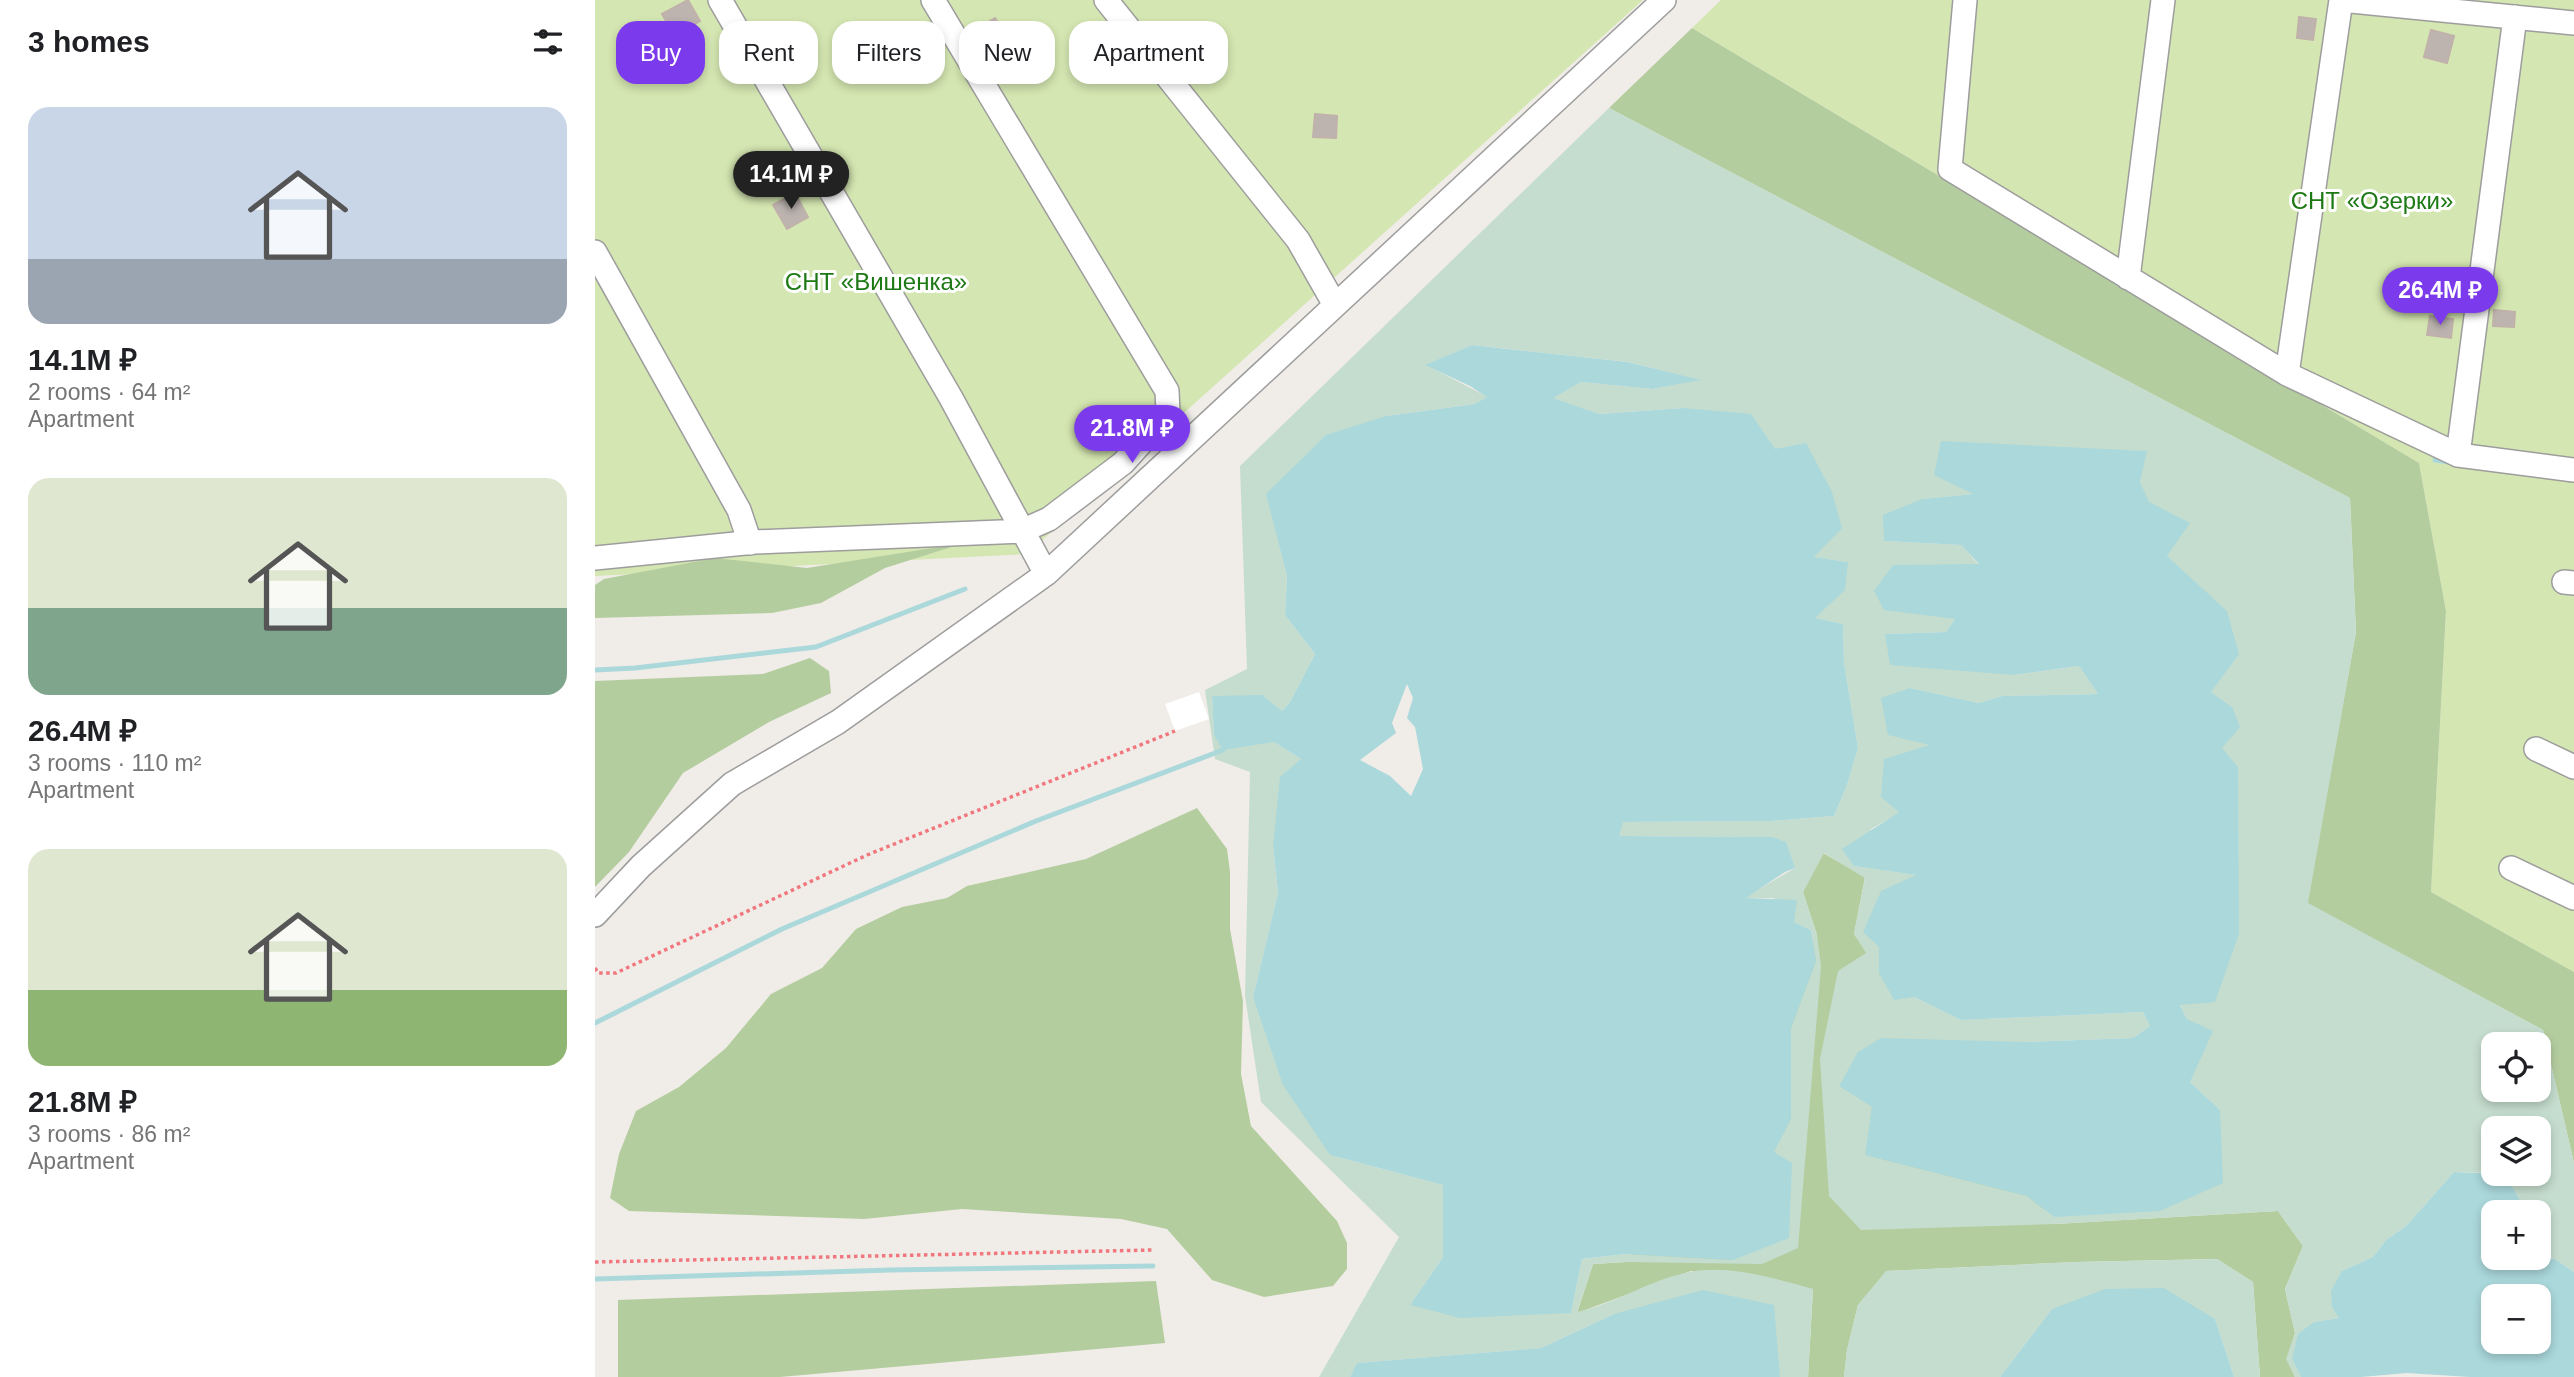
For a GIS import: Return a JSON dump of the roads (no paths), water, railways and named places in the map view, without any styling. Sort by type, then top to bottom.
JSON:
[{"type":"street","points":[[720,0],[951,398],[1046,574]]},
{"type":"street","points":[[595,558],[750,543],[1022,531],[1049,519],[1123,463],[1168,413],[1167,391],[933,0]]},
{"type":"street","points":[[1106,0],[1298,240],[1335,305]]},
{"type":"street","points":[[595,915],[641,866],[732,784],[838,722],[1046,574],[1664,0]]},
{"type":"street","points":[[1965,0],[1950,169],[2287,374],[2458,455],[2574,470]]},
{"type":"street","points":[[2129,278],[2163,0]]},
{"type":"street","points":[[2287,374],[2341,0],[2574,23]]},
{"type":"street","points":[[2458,455],[2515,17]]},
{"type":"street","points":[[595,252],[739,510],[750,543]]},
{"type":"street","points":[[2536,749],[2574,767]]},
{"type":"street","points":[[2511,868],[2574,898]]},
{"type":"water","points":[[1472,345],[1628,362],[1701,380],[1652,389],[1581,382],[1553,398],[1599,414],[1683,408],[1751,414],[1775,449],[1806,443],[1832,492],[1842,528],[1814,557],[1848,562],[1845,590],[1815,618],[1843,624],[1844,663],[1858,748],[1834,816],[1771,821],[1623,822],[1619,836],[1772,837],[1786,842],[1795,868],[1746,898],[1797,900],[1794,922],[1811,930],[1816,961],[1791,1028],[1791,1119],[1774,1152],[1792,1163],[1789,1238],[1733,1260],[1625,1254],[1582,1259],[1571,1313],[1460,1318],[1410,1305],[1443,1257],[1443,1185],[1330,1155],[1283,1085],[1253,997],[1278,893],[1273,846],[1280,777],[1301,759],[1274,742],[1223,750],[1214,735],[1212,696],[1262,695],[1282,711],[1290,702],[1315,654],[1285,615],[1287,576],[1266,494],[1326,435],[1386,416],[1475,404],[1487,397],[1425,365]],"holes":[[[1407,684],[1413,698],[1407,718],[1415,727],[1423,769],[1411,796],[1390,776],[1360,760],[1396,733],[1392,723]]]},
{"type":"water","points":[[1941,441],[2147,451],[2140,482],[2149,502],[2190,523],[2167,556],[2227,611],[2239,654],[2211,692],[2232,707],[2240,727],[2222,748],[2238,767],[2239,934],[2215,1002],[2180,1005],[2187,1019],[2213,1031],[2190,1082],[2220,1110],[2223,1183],[2160,1211],[2054,1217],[2027,1196],[1865,1155],[1872,1107],[1839,1086],[1858,1052],[1881,1038],[2024,1042],[2133,1038],[2150,1026],[2143,1012],[1961,1020],[1914,997],[1894,1000],[1879,973],[1879,947],[1863,932],[1881,891],[1916,875],[1854,866],[1842,849],[1899,812],[1881,797],[1884,759],[1930,745],[1888,735],[1881,698],[1910,688],[1979,703],[2002,696],[2098,694],[2079,666],[2013,675],[1890,665],[1885,634],[1946,632],[1955,619],[1884,610],[1874,591],[1893,565],[1979,564],[1961,545],[1884,541],[1883,515],[1922,499],[1973,494],[1934,475]]},
{"type":"water","points":[[2454,1172],[2481,1173],[2481,1186],[2512,1186],[2520,1200],[2481,1200],[2481,1270],[2551,1270],[2551,1259],[2555,1259],[2574,1272],[2574,1377],[2470,1377],[2407,1373],[2361,1377],[2301,1377],[2292,1359],[2298,1334],[2314,1322],[2339,1318],[2332,1307],[2331,1291],[2342,1271],[2373,1257],[2386,1240],[2406,1226]]},
{"type":"water","points":[[2164,1288],[2215,1319],[2234,1377],[2000,1377],[2052,1309],[2105,1289]]},
{"type":"water","points":[[1703,1290],[1774,1305],[1780,1377],[1350,1377],[1357,1363],[1541,1348],[1614,1314]]},
{"type":"waterway","points":[[2435,460],[2449,462]]},
{"type":"waterway","points":[[595,670],[635,668],[816,647],[965,589]]},
{"type":"waterway","points":[[595,1023],[782,929],[1036,821],[1223,750]]},
{"type":"waterway","points":[[595,1279],[890,1270],[1153,1266]]},
{"type":"park label","name":"СНТ «Озерки»","points":[[2372,200]]},
{"type":"park label","name":"СНТ «Вишенка»","points":[[876,281]]}]
